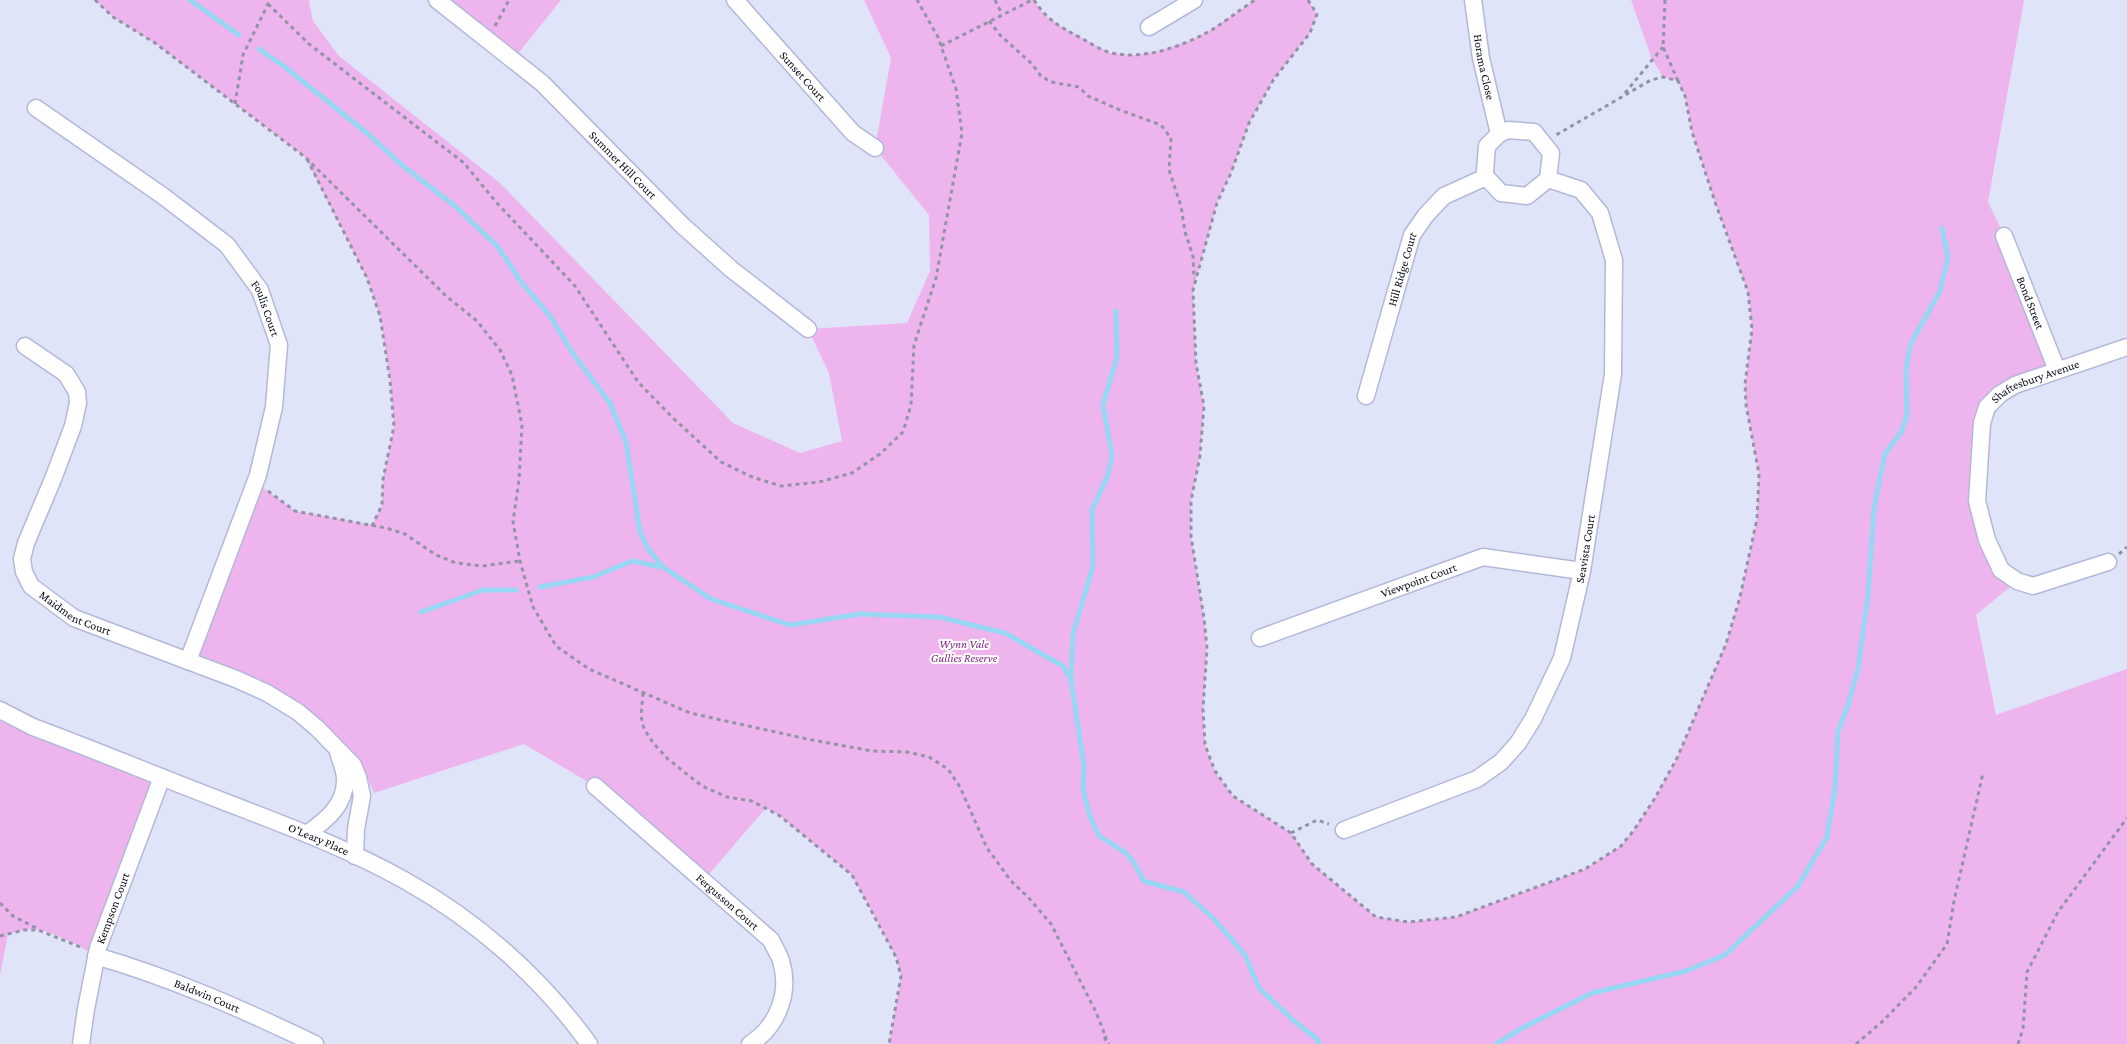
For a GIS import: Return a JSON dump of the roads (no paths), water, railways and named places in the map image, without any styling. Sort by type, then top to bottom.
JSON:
[{"type":"street","name":"Summer Hill Court","points":[[437,0],[542,83],[683,226],[731,269],[808,329]]},
{"type":"street","name":"Sunset Court","points":[[735,0],[853,133],[874,148]]},
{"type":"street","points":[[1149,27],[1194,0]]},
{"type":"street","name":"Horama Close","points":[[1473,0],[1481,58],[1499,134]]},
{"type":"street","name":"Foulis Court","points":[[36,108],[163,196],[227,245],[260,290],[279,345],[274,407],[255,482],[188,661]]},
{"type":"street","points":[[1508,130],[1534,132],[1550,153],[1548,179],[1527,196],[1501,193],[1486,177],[1484,172],[1487,146],[1499,134],[1508,130]]},
{"type":"street","name":"Hill Ridge Court","points":[[1366,396],[1412,235],[1426,215],[1444,196],[1486,177]]},
{"type":"street","name":"Seavista Court","points":[[1344,830],[1477,779],[1501,762],[1518,742],[1533,719],[1562,658],[1582,571],[1613,374],[1614,260],[1600,213],[1581,190],[1548,179]]},
{"type":"street","name":"Bond Street","points":[[2004,236],[2057,370]]},
{"type":"street","name":"Maidment Court","points":[[25,346],[66,374],[76,392],[78,403],[74,420],[53,479],[26,543],[22,559],[24,572],[31,586],[74,618],[267,693],[298,712],[317,728],[353,765],[361,784],[362,796],[356,829],[355,856]]},
{"type":"street","name":"Shaftesbury Avenue","points":[[2108,562],[2033,586],[2017,581],[2001,570],[1987,540],[1978,501],[1982,422],[1987,407],[2000,394],[2015,385],[2127,347]]},
{"type":"street","name":"Viewpoint Court","points":[[1260,638],[1483,557],[1582,571]]},
{"type":"street","name":"O'Leary Place","points":[[0,711],[33,727],[307,834],[419,888],[482,932],[540,985],[589,1044]]},
{"type":"street","name":"Maidment Court","points":[[307,834],[330,817],[339,804],[344,790],[345,778],[337,750]]},
{"type":"street","name":"Kempson Court","points":[[81,1044],[96,956],[162,777]]},
{"type":"street","name":"Fergusson Court","points":[[595,786],[771,940],[781,962],[784,984],[782,999],[775,1019],[761,1037],[750,1044]]},
{"type":"street","name":"Baldwin Court","points":[[96,956],[131,966],[174,982],[260,1018],[315,1044]]},
{"type":"waterway","points":[[190,0],[239,35]]},
{"type":"waterway","points":[[259,49],[285,67],[368,134],[403,166],[455,206],[498,247],[522,283],[550,316],[574,355],[610,403],[626,442],[640,532],[648,549],[663,567],[711,599],[790,625],[860,614],[939,617],[1005,633],[1063,666],[1071,680]]},
{"type":"waterway","points":[[1496,1044],[1524,1027],[1592,993],[1686,971],[1725,955],[1798,886],[1827,837],[1835,788],[1838,731],[1847,708],[1858,669],[1868,595],[1874,509],[1879,482],[1885,454],[1901,432],[1907,417],[1906,369],[1911,343],[1940,291],[1948,258],[1942,228]]},
{"type":"waterway","points":[[1116,311],[1117,357],[1103,405],[1112,455],[1108,475],[1092,510],[1093,566],[1073,634],[1071,680],[1084,765],[1083,788],[1089,814],[1099,836],[1126,853],[1144,881],[1184,892],[1214,919],[1245,955],[1259,988],[1294,1021],[1316,1038],[1320,1044]]},
{"type":"waterway","points":[[540,587],[593,577],[632,561],[662,567]]},
{"type":"waterway","points":[[421,612],[483,590],[516,590]]},
{"type":"park label","name":"Wynn Vale Gullies Reserve","points":[[964,651]]}]
